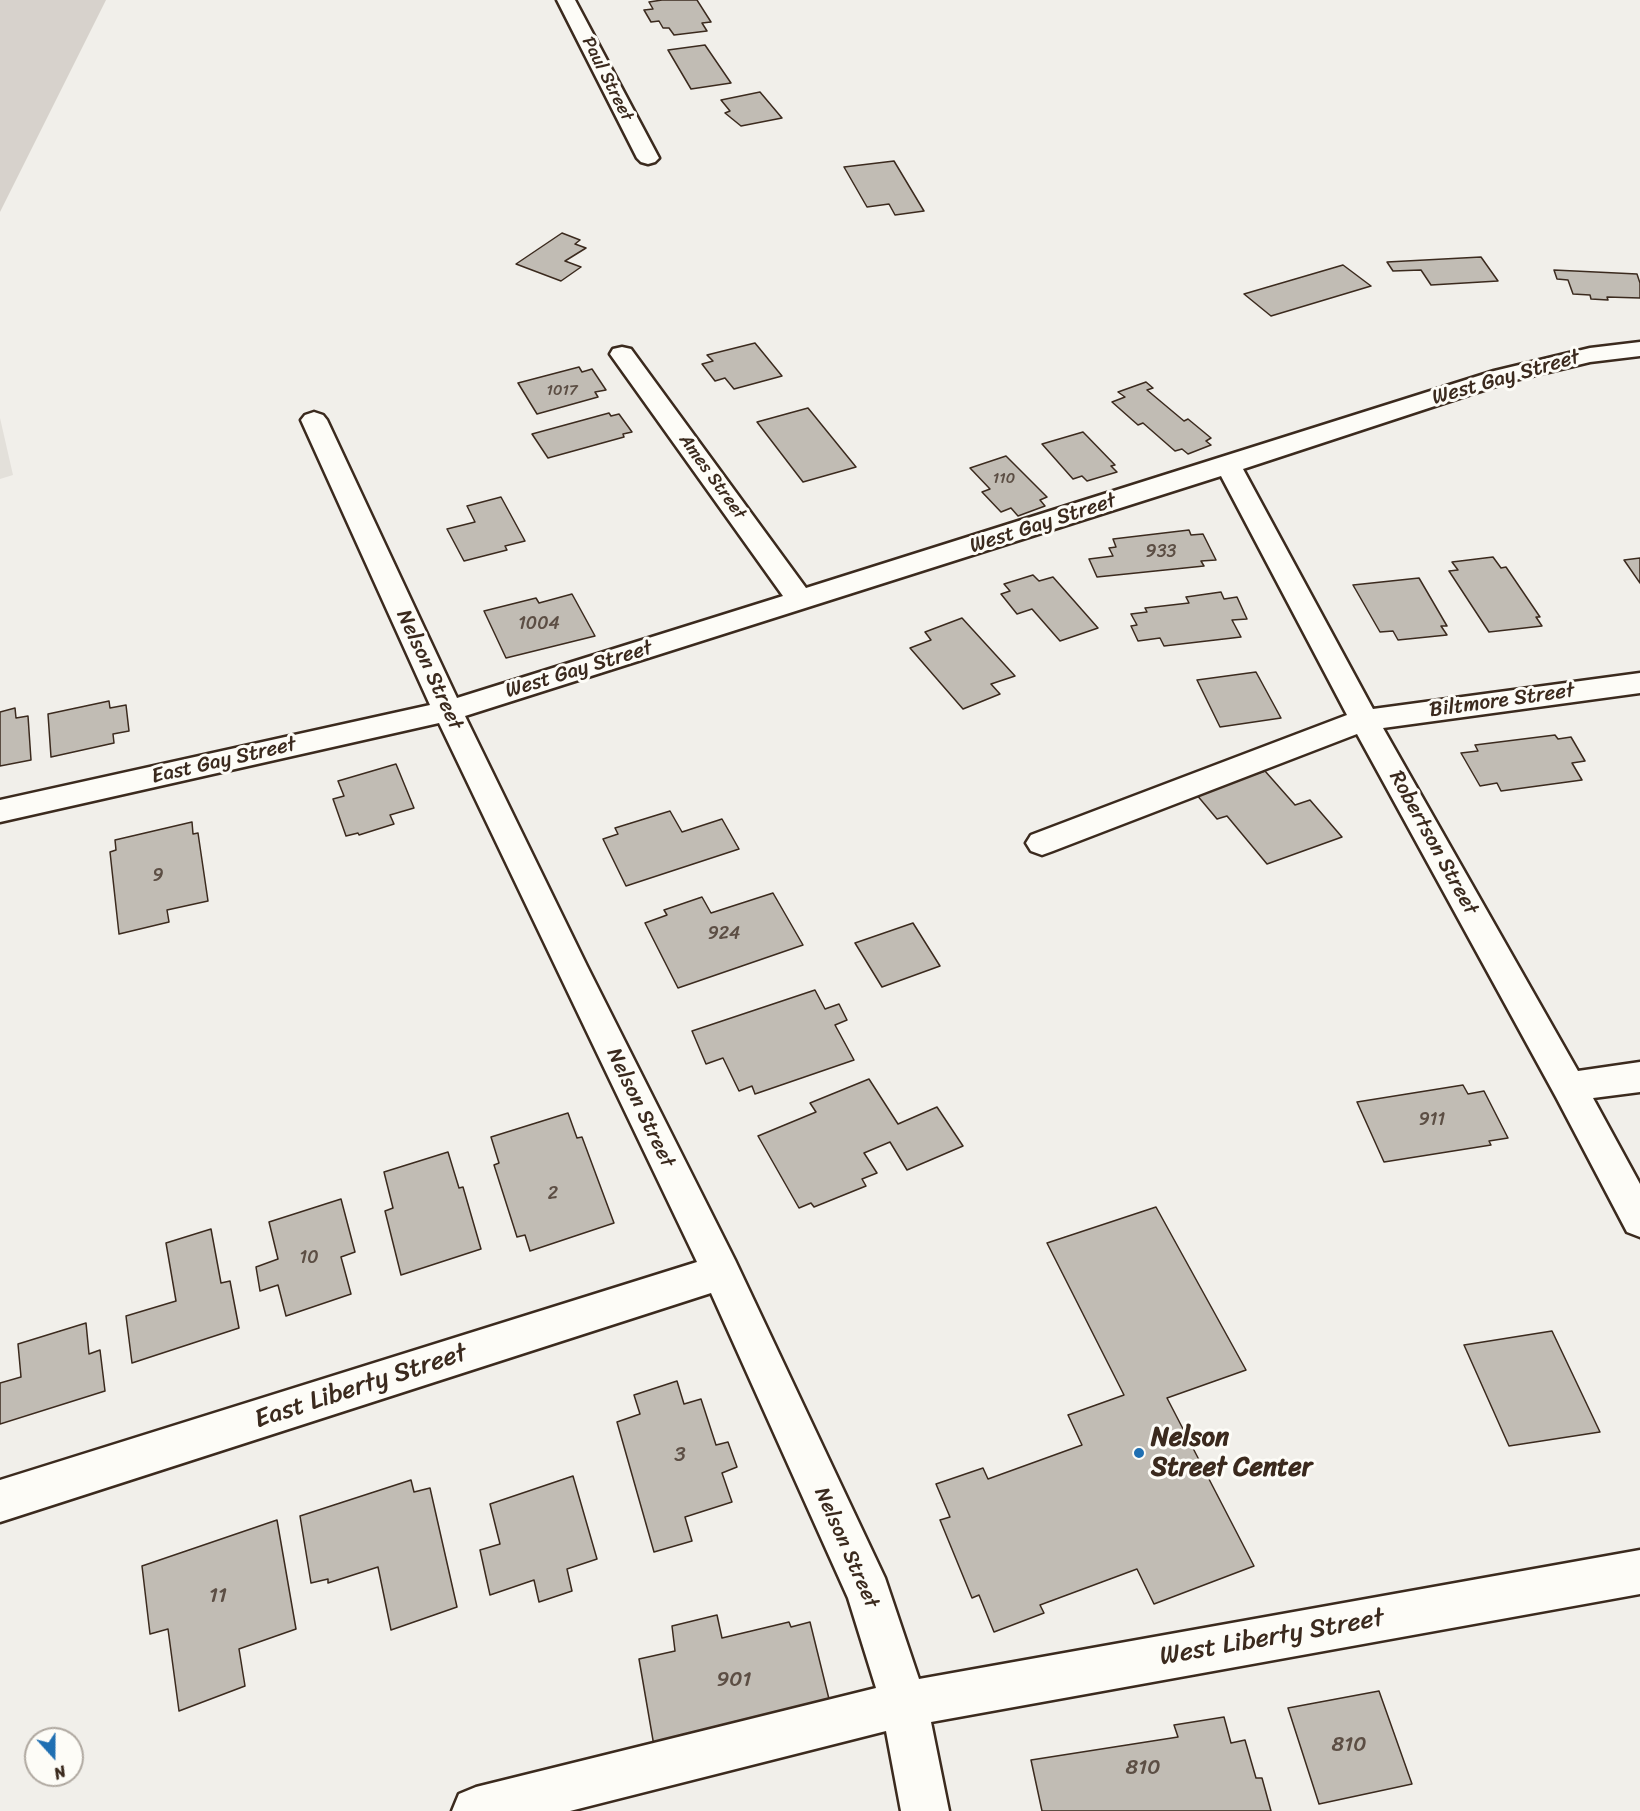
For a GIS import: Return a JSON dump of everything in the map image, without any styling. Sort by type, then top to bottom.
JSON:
[{"type":"street","name":"Paul Street","points":[[566,0],[648,158]]},
{"type":"street","name":"West Gay Street","points":[[448,711],[801,601],[1503,376],[1590,355],[1640,349]]},
{"type":"street","name":"Ames Street","points":[[622,354],[801,601]]},
{"type":"street","name":"Nelson Street","points":[[314,420],[448,711],[570,966],[721,1272],[869,1594],[904,1704],[925,1811]]},
{"type":"street","name":"Robertson Street","points":[[1228,465],[1364,720],[1569,1087],[1640,1220]]},
{"type":"street","name":"Biltmore Street","points":[[1042,843],[1364,720],[1640,683]]},
{"type":"street","name":"East Gay Street","points":[[0,811],[448,711]]},
{"type":"street","points":[[1569,1087],[1640,1077]]},
{"type":"street","name":"East Liberty Street","points":[[0,1502],[721,1272]]},
{"type":"street","name":"West Liberty Street","points":[[476,1811],[904,1704],[1640,1572]]},
{"type":"shaded area","points":[[0,0],[106,0],[0,212]]},
{"type":"shaded area","points":[[0,418],[13,475],[0,479]]},
{"type":"building","points":[[697,0],[711,22],[702,23],[707,31],[674,35],[669,28],[663,28],[659,21],[651,22],[644,10],[653,9],[649,2]]},
{"type":"building","points":[[705,45],[731,83],[691,89],[668,50]]},
{"type":"building","points":[[760,92],[782,118],[741,126],[725,113],[730,111],[721,100]]},
{"type":"building","points":[[894,161],[924,211],[895,215],[889,204],[867,207],[844,167]]},
{"type":"building","points":[[562,233],[580,240],[575,244],[586,248],[565,261],[581,267],[561,281],[516,264]]},
{"type":"building","points":[[1481,257],[1498,281],[1431,285],[1421,270],[1393,271],[1387,262]]},
{"type":"building","points":[[1343,265],[1371,286],[1271,316],[1244,294]]},
{"type":"building","points":[[1554,270],[1637,274],[1640,283],[1640,298],[1591,299],[1590,295],[1573,294],[1568,280],[1557,279]]},
{"type":"building","points":[[755,343],[782,376],[734,389],[725,378],[715,381],[702,364],[713,361],[707,355]]},
{"type":"building","points":[[579,367],[582,372],[592,369],[606,390],[595,392],[598,397],[537,414],[518,383]]},
{"type":"building","points":[[1146,382],[1153,388],[1147,390],[1184,421],[1188,419],[1211,438],[1206,441],[1211,445],[1188,454],[1182,449],[1175,451],[1143,423],[1138,425],[1112,402],[1125,397],[1118,392]]},
{"type":"building","points":[[808,408],[856,467],[803,482],[757,422]]},
{"type":"building","points":[[609,413],[611,416],[619,414],[632,432],[623,434],[624,437],[548,458],[532,434]]},
{"type":"building","points":[[1083,432],[1115,465],[1111,466],[1117,472],[1087,481],[1082,476],[1073,479],[1042,444]]},
{"type":"building","points":[[1006,456],[1047,497],[1040,500],[1045,506],[1018,516],[1011,508],[1001,512],[982,492],[990,489],[970,468]]},
{"type":"building","points":[[501,497],[525,541],[505,546],[507,550],[464,561],[447,529],[475,522],[467,506]]},
{"type":"building","points":[[1189,530],[1191,535],[1203,534],[1216,560],[1201,561],[1204,566],[1097,577],[1089,559],[1113,556],[1109,548],[1116,547],[1113,539]]},
{"type":"building","points":[[1493,557],[1501,568],[1506,567],[1540,617],[1536,617],[1542,626],[1489,632],[1449,571],[1458,570],[1452,562]]},
{"type":"building","points":[[1640,558],[1640,583],[1624,560]]},
{"type":"building","points":[[1033,575],[1039,581],[1053,577],[1098,628],[1060,641],[1032,609],[1017,614],[1001,594],[1010,591],[1004,584]]},
{"type":"building","points":[[1419,578],[1447,626],[1441,626],[1447,635],[1398,640],[1393,631],[1380,632],[1353,585]]},
{"type":"building","points":[[1221,592],[1224,599],[1237,597],[1247,619],[1232,620],[1241,637],[1164,646],[1160,638],[1138,641],[1131,626],[1137,625],[1131,614],[1147,612],[1145,608],[1189,603],[1186,597]]},
{"type":"building","points":[[572,594],[595,636],[506,658],[484,611],[536,598],[539,603]]},
{"type":"building","points":[[962,618],[1015,676],[991,684],[1000,694],[963,709],[910,648],[931,640],[925,632]]},
{"type":"building","points":[[1256,672],[1281,718],[1220,727],[1197,680]]},
{"type":"building","points":[[109,701],[110,708],[126,705],[129,731],[113,734],[114,743],[51,757],[48,714]]},
{"type":"building","points":[[15,708],[16,718],[28,716],[31,760],[0,766],[0,712]]},
{"type":"building","points":[[1555,735],[1558,739],[1571,737],[1585,761],[1572,763],[1582,780],[1501,791],[1497,783],[1480,786],[1461,753],[1478,751],[1475,745]]},
{"type":"building","points":[[396,764],[414,808],[390,815],[394,824],[359,835],[358,833],[346,836],[333,799],[344,796],[338,781]]},
{"type":"building","points":[[1265,771],[1295,805],[1310,800],[1342,837],[1267,864],[1227,816],[1217,819],[1196,794]]},
{"type":"building","points":[[670,811],[682,832],[722,819],[739,849],[626,886],[603,839],[618,834],[615,828]]},
{"type":"building","points":[[192,822],[193,834],[198,833],[208,901],[167,910],[169,922],[119,934],[110,852],[116,850],[115,840]]},
{"type":"building","points":[[773,893],[803,945],[678,988],[645,923],[667,915],[664,910],[702,897],[711,913]]},
{"type":"building","points":[[913,923],[940,966],[882,987],[855,943]]},
{"type":"building","points":[[815,990],[825,1009],[839,1004],[847,1020],[835,1025],[854,1060],[755,1094],[752,1086],[739,1091],[723,1058],[706,1064],[692,1031]]},
{"type":"building","points":[[869,1079],[898,1124],[937,1107],[963,1146],[907,1170],[890,1142],[864,1153],[877,1173],[862,1179],[866,1186],[814,1207],[811,1203],[799,1208],[758,1136],[816,1112],[810,1103]]},
{"type":"building","points":[[1463,1085],[1468,1094],[1484,1091],[1508,1138],[1489,1141],[1491,1145],[1384,1162],[1357,1102]]},
{"type":"building","points":[[568,1113],[577,1138],[582,1137],[614,1223],[530,1251],[525,1235],[517,1237],[494,1165],[499,1163],[491,1137]]},
{"type":"building","points":[[448,1152],[459,1188],[463,1187],[481,1249],[401,1275],[385,1211],[393,1208],[384,1172]]},
{"type":"building","points":[[341,1199],[355,1252],[341,1257],[351,1294],[286,1316],[278,1285],[260,1291],[256,1267],[278,1259],[269,1222]]},
{"type":"building","points":[[1156,1207],[1246,1370],[1167,1398],[1254,1566],[1154,1604],[1137,1569],[1040,1605],[1044,1613],[994,1632],[979,1595],[972,1598],[940,1520],[950,1517],[936,1484],[983,1468],[988,1479],[1082,1445],[1068,1415],[1124,1395],[1047,1243]]},
{"type":"building","points":[[211,1229],[221,1283],[230,1281],[239,1328],[132,1363],[126,1316],[176,1301],[166,1243]]},
{"type":"building","points":[[86,1323],[89,1354],[100,1350],[105,1391],[0,1424],[0,1383],[21,1377],[18,1344]]},
{"type":"building","points":[[1552,1331],[1600,1432],[1509,1446],[1464,1345]]},
{"type":"building","points":[[677,1381],[684,1404],[701,1399],[716,1445],[728,1442],[737,1467],[722,1473],[732,1502],[685,1517],[692,1541],[654,1552],[617,1422],[640,1414],[634,1395]]},
{"type":"building","points":[[573,1476],[597,1559],[567,1569],[572,1591],[539,1602],[534,1580],[490,1595],[480,1550],[500,1544],[490,1504]]},
{"type":"building","points":[[411,1480],[414,1492],[430,1488],[457,1607],[391,1630],[378,1567],[328,1583],[328,1579],[311,1583],[300,1516]]},
{"type":"building","points":[[277,1520],[296,1629],[239,1649],[245,1686],[179,1711],[168,1629],[150,1634],[142,1566]]},
{"type":"building","points":[[717,1615],[722,1638],[789,1622],[791,1627],[810,1622],[830,1703],[654,1746],[639,1659],[675,1651],[672,1626]]},
{"type":"building","points":[[1379,1691],[1412,1784],[1319,1804],[1288,1708]]},
{"type":"building","points":[[1224,1717],[1231,1743],[1245,1740],[1256,1778],[1262,1778],[1271,1811],[1042,1811],[1031,1760],[1178,1737],[1174,1725]]},
{"type":"place","name":"Nelson Street Center","points":[[1139,1453]]}]
